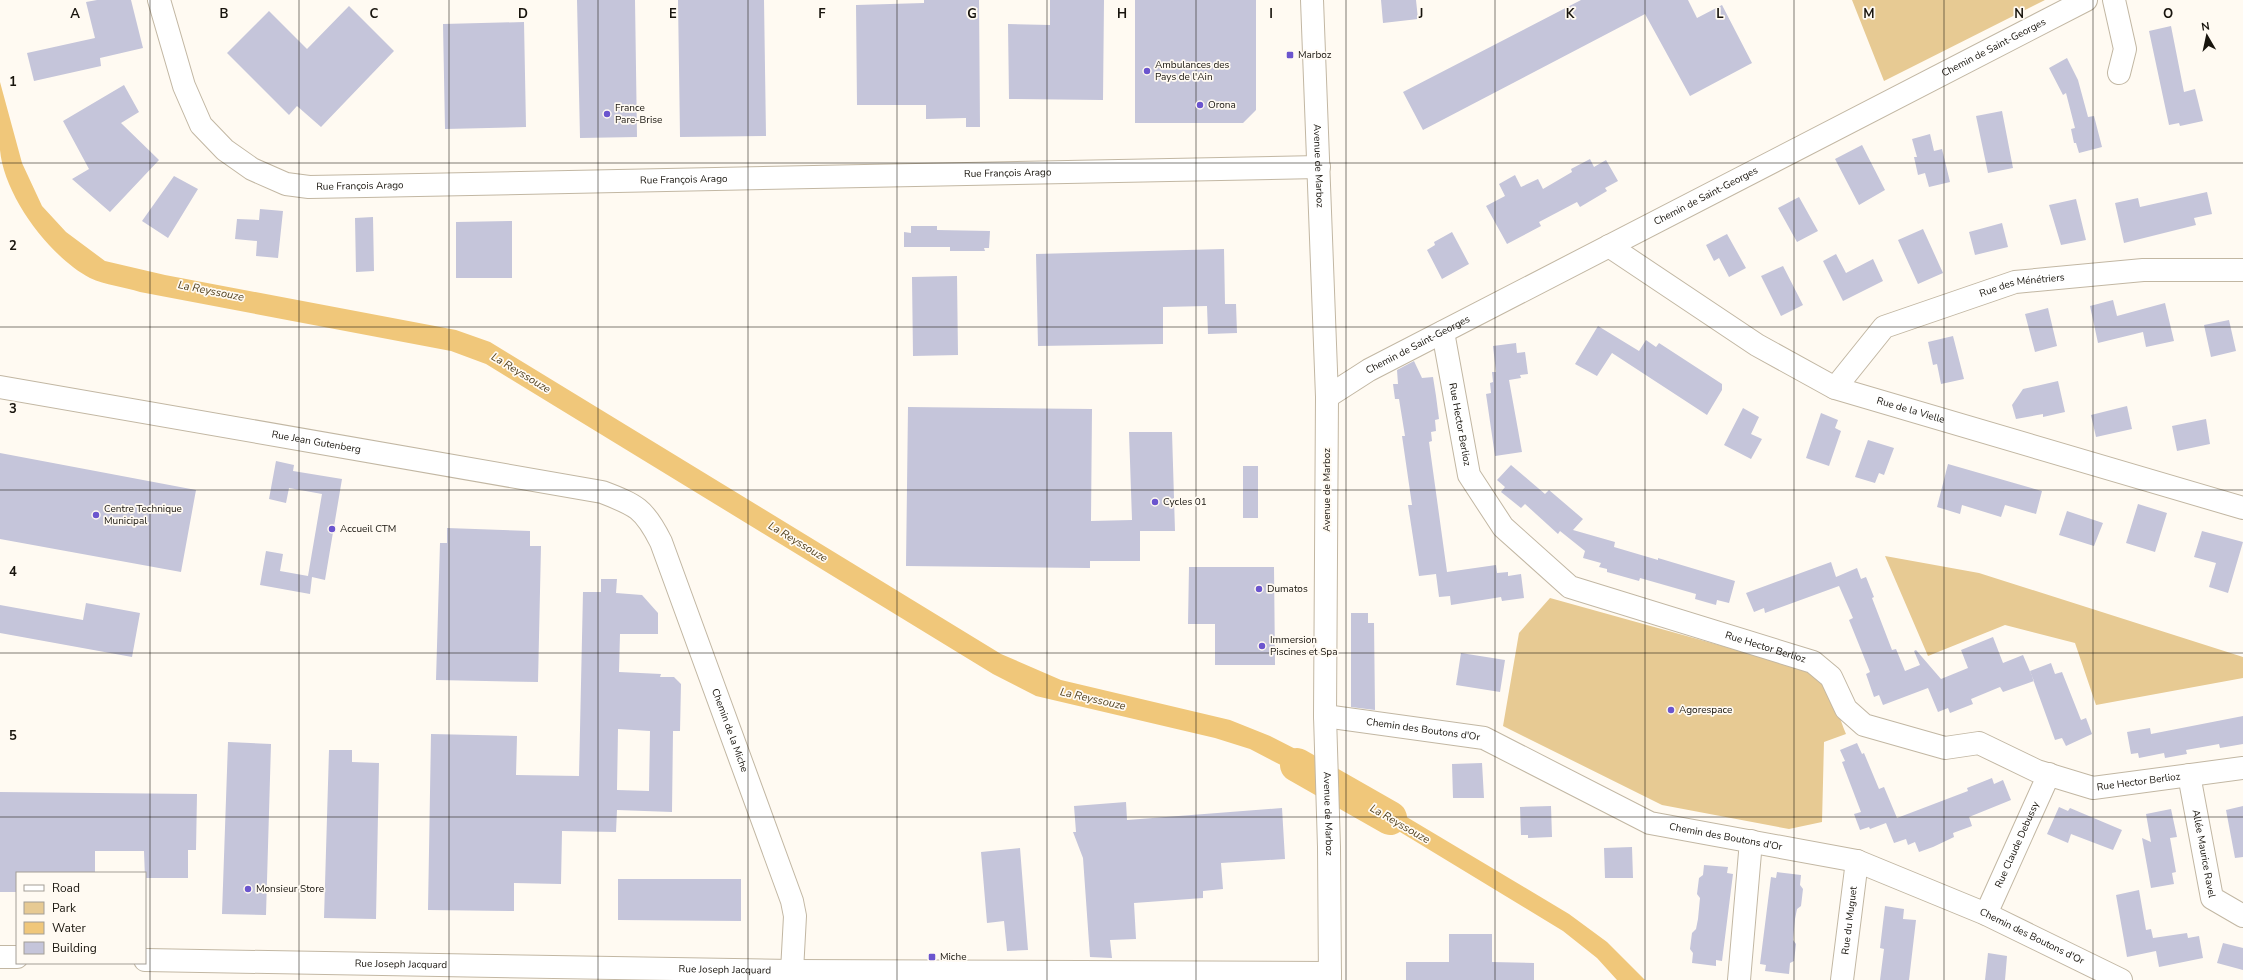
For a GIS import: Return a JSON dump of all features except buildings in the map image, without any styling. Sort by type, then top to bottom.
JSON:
[{"type":"street","name":"Rue François Arago","points":[[159,0],[184,86],[202,125],[225,150],[252,170],[286,184],[309,187],[1319,167]]},
{"type":"street","name":"Avenue de Marboz","points":[[1312,0],[1327,397],[1325,716],[1329,847],[1330,977]]},
{"type":"street","name":"Chemin de Saint-Georges","points":[[1327,397],[1369,370],[2086,0]]},
{"type":"street","points":[[2114,0],[2126,48],[2119,73]]},
{"type":"street","name":"Rue de la Vielle","points":[[1609,246],[1756,345],[1835,388],[2243,508]]},
{"type":"street","name":"Rue des Ménétriers","points":[[1835,388],[1884,326],[2015,282],[2143,270],[2243,270]]},
{"type":"street","name":"Rue Hector Berlioz","points":[[1443,332],[1469,476],[1504,527],[1570,587],[1813,662],[1831,677],[1846,709],[1864,725],[1945,748],[1979,743],[2049,774],[2093,788],[2243,768]]},
{"type":"street","name":"Rue Jean Gutenberg","points":[[0,387],[602,492],[630,503]]},
{"type":"street","name":"Chemin de la Miche","points":[[630,503],[650,520],[661,542],[792,901],[795,916],[792,971]]},
{"type":"street","name":"Chemin des Boutons d'Or","points":[[1325,716],[1484,738],[1650,823],[1857,861],[1986,914],[2121,980]]},
{"type":"street","name":"Rue Claude Debussy","points":[[1986,914],[2049,774]]},
{"type":"street","name":"Allée Maurice Ravel","points":[[2189,775],[2212,898],[2243,916]]},
{"type":"street","points":[[1739,980],[1751,841]]},
{"type":"street","name":"Rue du Muguet","points":[[1842,980],[1857,861]]},
{"type":"street","points":[[0,957],[16,957]]},
{"type":"street","name":"Rue Joseph Jacquard","points":[[146,960],[792,971],[1330,977]]},
{"type":"green space","points":[[1852,0],[2045,0],[1884,81]]},
{"type":"green space","points":[[1885,556],[1979,573],[2243,657],[2243,678],[2096,705],[2075,643],[2005,625],[1928,656]]},
{"type":"green space","name":"Agorespace","points":[[1550,598],[1798,667],[1818,679],[1830,694],[1846,734],[1824,742],[1822,822],[1789,829],[1662,805],[1503,726],[1519,633]]},
{"type":"water","points":[[0,82],[22,163],[42,206],[66,232],[105,261],[165,275],[456,330],[490,342],[1001,654],[1061,680],[1230,720],[1270,736],[1319,761],[1321,786],[1250,749],[1215,738],[1036,696],[993,674],[486,364],[451,351],[140,292],[90,278],[60,256],[45,240],[20,205],[10,186],[3,168],[0,150]]},
{"type":"water","points":[[1348,782],[1569,914],[1607,942],[1645,980],[1617,980],[1597,958],[1563,931],[1349,801]]},
{"type":"waterway","name":"La Reyssouze","points":[[1297,765],[1390,818]]},
{"type":"place","name":"Marboz","points":[[1290,55]]},
{"type":"place","name":"Ambulances des Pays de l'Ain","points":[[1147,71]]},
{"type":"place","name":"Orona","points":[[1200,105]]},
{"type":"place","name":"France Pare-Brise","points":[[607,114]]},
{"type":"place","name":"Cycles 01","points":[[1155,502]]},
{"type":"place","name":"Centre Technique Municipal","points":[[96,515]]},
{"type":"place","name":"Accueil CTM","points":[[332,529]]},
{"type":"place","name":"Dumatos","points":[[1259,589]]},
{"type":"place","name":"Immersion Piscines et Spa","points":[[1262,646]]},
{"type":"place","name":"Agorespace","points":[[1671,710]]},
{"type":"place","name":"Monsieur Store","points":[[248,889]]},
{"type":"place","name":"Miche","points":[[932,957]]}]
